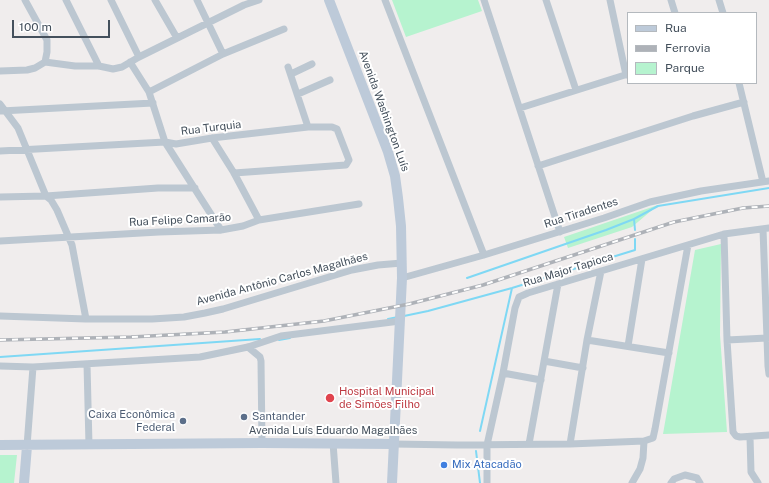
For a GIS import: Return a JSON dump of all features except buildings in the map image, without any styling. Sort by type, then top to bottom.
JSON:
[{"type":"main road","name":"Avenida Washington Luís","points":[[329,0],[388,152],[395,176],[401,226],[402,278],[392,483]]},
{"type":"main road","name":"Avenida Luís Eduardo Magalhães","points":[[0,445],[27,446],[262,442],[393,444]]},
{"type":"main road","points":[[24,483],[27,446]]},
{"type":"street","points":[[66,0],[99,66]]},
{"type":"street","points":[[111,0],[139,57]]},
{"type":"street","points":[[155,0],[177,38]]},
{"type":"street","points":[[197,0],[224,54]]},
{"type":"street","points":[[0,71],[27,70],[35,68],[45,62],[75,66],[99,66],[114,69],[122,67],[208,23],[243,2],[259,0]]},
{"type":"street","points":[[385,0],[484,255]]},
{"type":"street","points":[[484,0],[560,232]]},
{"type":"street","points":[[546,0],[576,90]]},
{"type":"street","points":[[520,108],[627,75],[610,0]]},
{"type":"street","points":[[671,0],[675,12]]},
{"type":"street","points":[[719,0],[723,12]]},
{"type":"street","points":[[28,1],[47,40],[45,62]]},
{"type":"street","points":[[149,92],[224,54],[284,29]]},
{"type":"street","points":[[130,62],[149,92],[165,142],[221,230]]},
{"type":"street","points":[[308,127],[289,70],[312,64]]},
{"type":"street","points":[[298,94],[330,80]]},
{"type":"street","points":[[739,84],[766,182]]},
{"type":"street","points":[[538,166],[693,116],[744,102]]},
{"type":"street","points":[[2,111],[153,103]]},
{"type":"street","points":[[0,104],[2,111],[18,128],[28,149],[46,196],[51,200],[57,210],[75,258],[86,319]]},
{"type":"street","name":"Rua Turquia","points":[[0,151],[165,142],[176,144],[212,138],[308,127],[332,126],[336,128],[349,159],[349,162],[346,165],[234,172]]},
{"type":"street","points":[[212,138],[234,172],[259,220]]},
{"type":"street","name":"Rua Tiradentes","points":[[402,278],[560,232],[650,202],[701,191],[766,182]]},
{"type":"street","points":[[0,197],[46,196],[158,188],[195,188]]},
{"type":"street","name":"Rua Felipe Camarão","points":[[0,241],[221,230],[243,226],[259,220],[359,204]]},
{"type":"street","points":[[766,229],[767,338],[769,374]]},
{"type":"street","name":"Rua Major Tapioca","points":[[487,483],[486,468],[488,445],[517,301],[522,295],[724,234],[766,229]]},
{"type":"street","points":[[724,234],[727,340],[733,432],[736,436],[750,437],[769,435]]},
{"type":"street","points":[[632,483],[640,469],[643,458],[644,441],[652,438],[655,429],[688,245]]},
{"type":"street","points":[[628,346],[642,259]]},
{"type":"street","name":"Avenida Antônio Carlos Magalhães","points":[[0,316],[86,319],[184,317],[205,313],[352,270],[378,265],[402,263]]},
{"type":"street","points":[[570,444],[587,340],[601,272]]},
{"type":"street","points":[[529,444],[558,284]]},
{"type":"street","points":[[0,366],[33,367],[200,357],[248,347],[281,336],[366,326],[400,314]]},
{"type":"street","points":[[727,340],[767,338]]},
{"type":"street","points":[[587,340],[669,353]]},
{"type":"street","points":[[248,347],[260,357],[262,361],[262,442]]},
{"type":"street","points":[[544,361],[583,368]]},
{"type":"street","points":[[87,364],[88,445]]},
{"type":"street","points":[[27,446],[33,367]]},
{"type":"street","points":[[503,373],[541,380]]},
{"type":"street","points":[[750,437],[751,472],[758,483]]},
{"type":"street","name":"Avenida Luís Eduardo Magalhães","points":[[393,444],[488,445],[644,441]]},
{"type":"street","points":[[333,443],[336,483]]},
{"type":"street","points":[[670,483],[674,479],[685,475],[697,478],[700,483]]},
{"type":"green space","points":[[392,0],[478,0],[482,11],[406,37]]},
{"type":"green space","points":[[658,205],[632,227],[568,248],[564,237]]},
{"type":"green space","points":[[721,244],[720,335],[727,432],[663,434],[695,250]]},
{"type":"green space","points":[[0,455],[17,455],[14,483],[0,483]]},
{"type":"waterway","points":[[635,230],[634,219],[658,206],[769,188]]},
{"type":"waterway","points":[[467,278],[634,219]]},
{"type":"waterway","points":[[404,316],[512,288],[635,250],[635,239]]},
{"type":"waterway","points":[[480,431],[512,288]]},
{"type":"waterway","points":[[388,319],[398,317]]},
{"type":"waterway","points":[[279,340],[290,338]]},
{"type":"waterway","points":[[0,357],[260,339]]},
{"type":"waterway","points":[[476,451],[480,483]]},
{"type":"railway","points":[[0,340],[131,337],[225,332],[324,321],[409,304],[483,285],[674,222],[743,208],[769,206]]},
{"type":"place","name":"Hospital Municipal de Simões Filho","points":[[330,398]]},
{"type":"place","name":"Santander","points":[[244,417]]},
{"type":"place","name":"Caixa Econômica Federal","points":[[183,421]]},
{"type":"place","name":"Mix Atacadão","points":[[444,465]]}]
